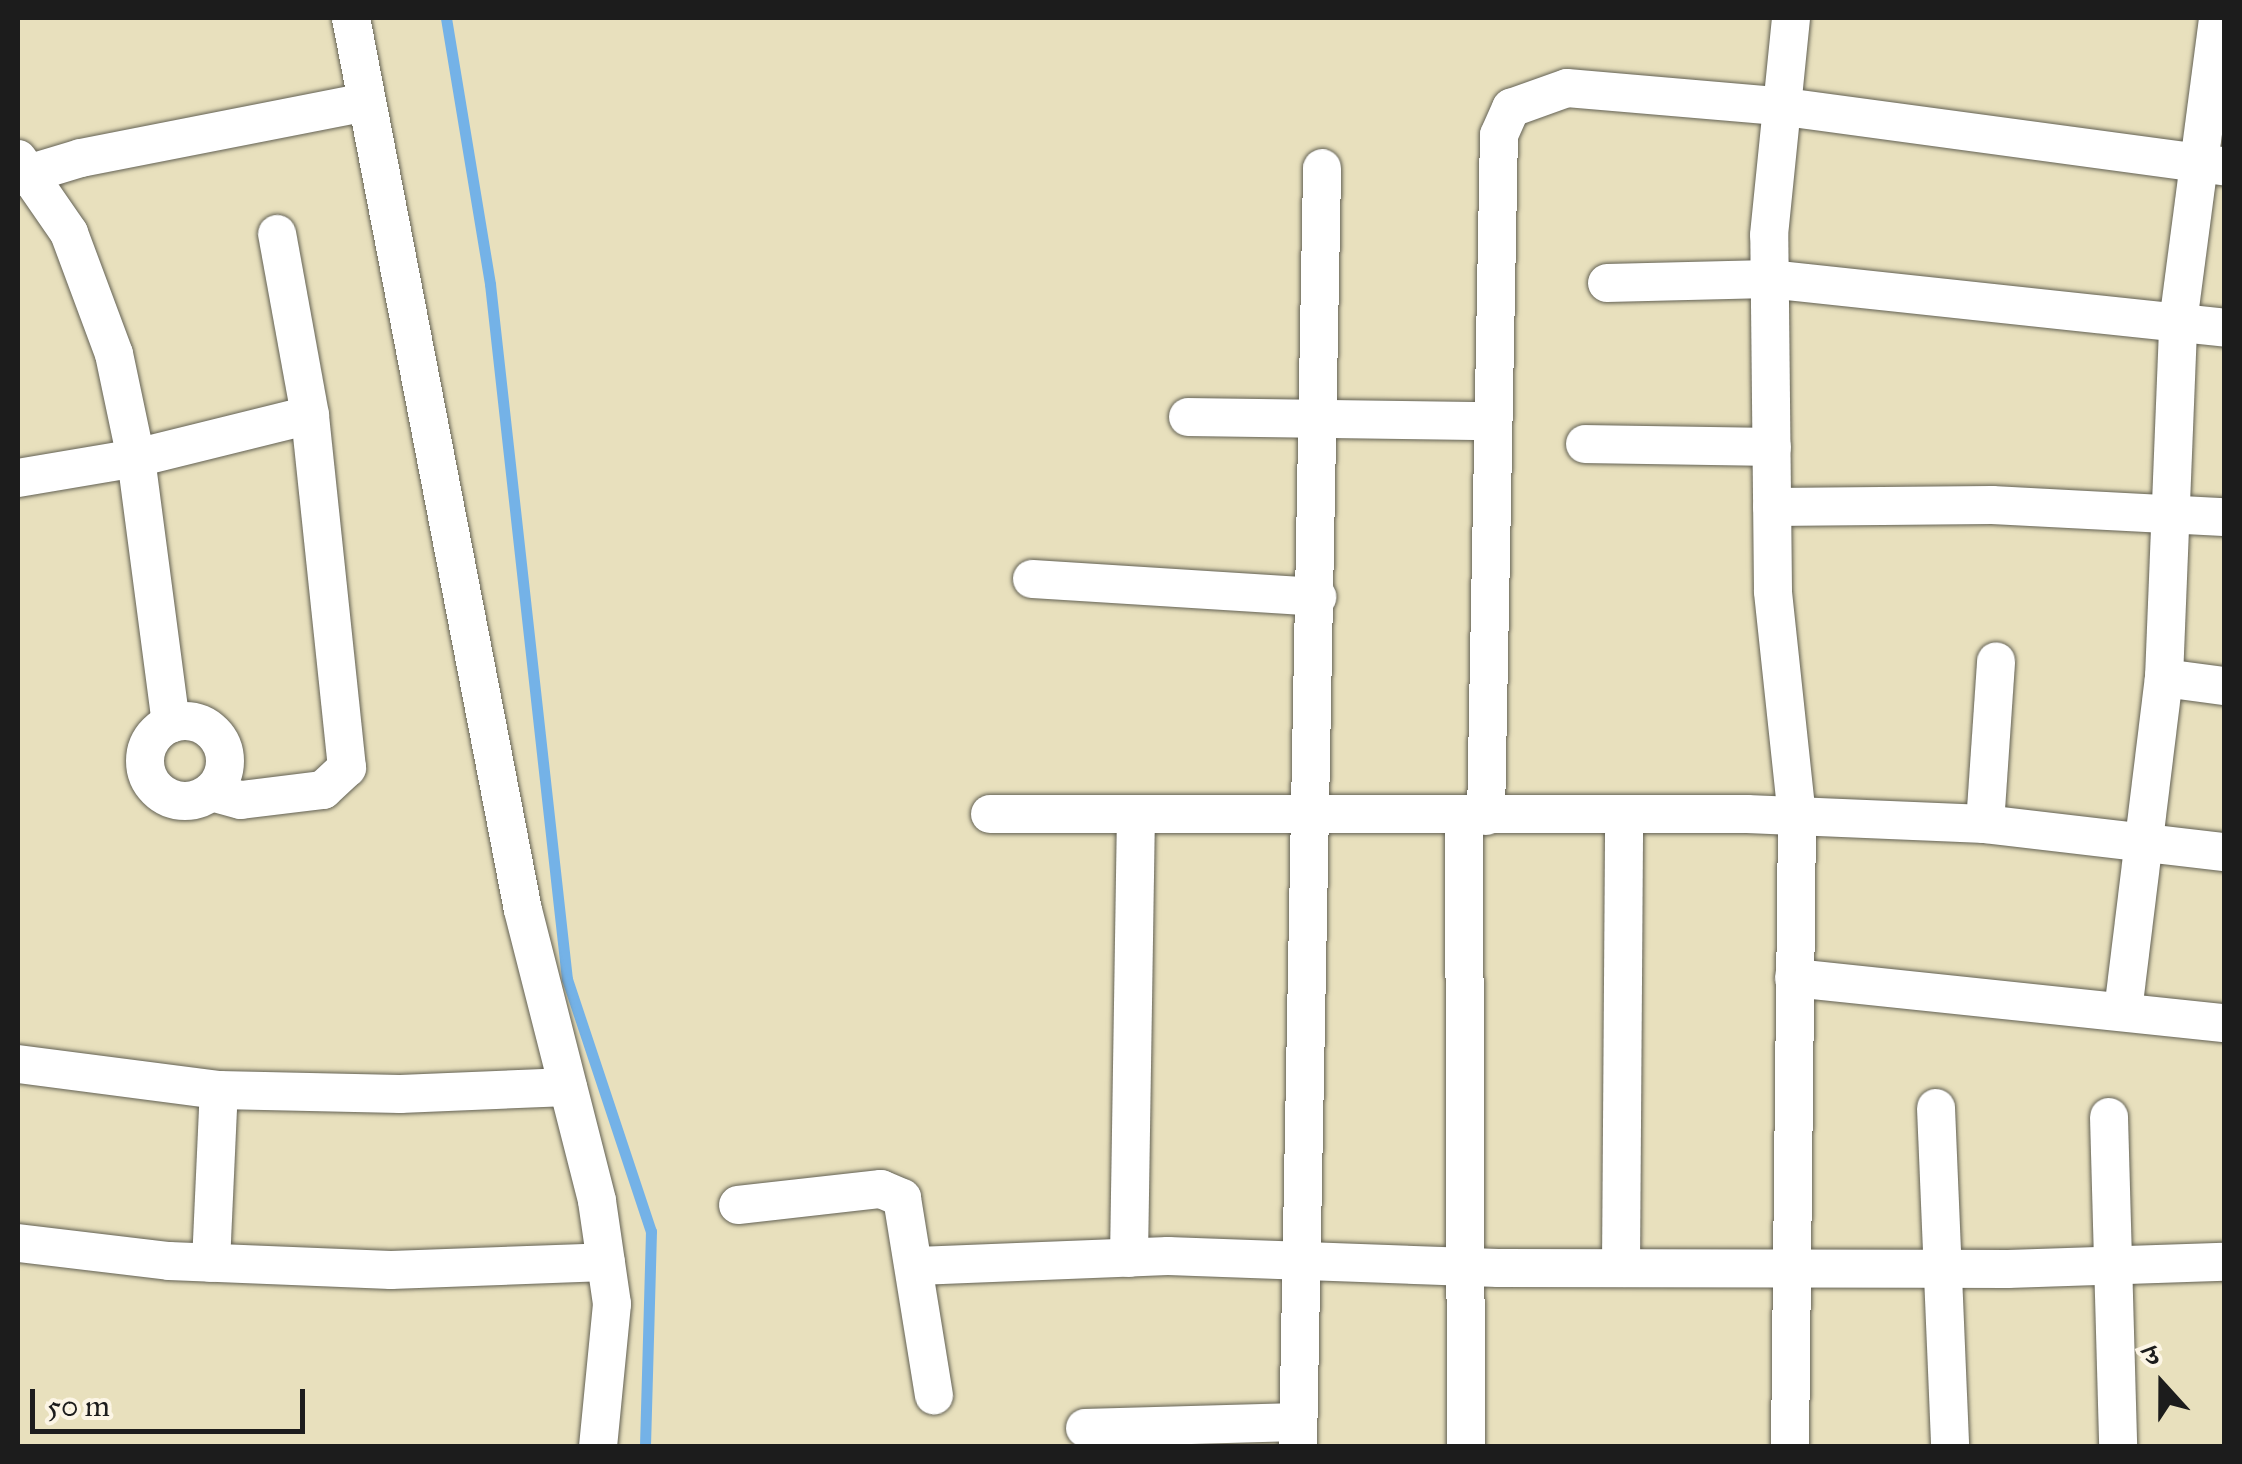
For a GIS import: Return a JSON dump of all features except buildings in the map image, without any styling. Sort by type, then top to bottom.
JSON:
[{"type":"street","points":[[350,18],[523,910],[606,1262],[612,1304],[598,1446]]},
{"type":"street","points":[[1790,1446],[1797,816],[1772,591],[1769,280],[1778,106],[1791,18]]},
{"type":"street","points":[[2123,1011],[2147,844],[2164,678],[2174,512],[2178,324],[2212,164],[2218,18]]},
{"type":"street","points":[[1466,1446],[1462,1267],[1475,816],[1500,135],[1511,108],[1567,88],[1778,106],[2212,164]]},
{"type":"street","points":[[171,724],[136,458],[94,290],[70,234],[21,170],[366,102]]},
{"type":"street","points":[[1085,1428],[1298,1434],[1307,814],[1322,420],[1322,168]]},
{"type":"street","points":[[210,792],[224,768],[220,741],[198,723],[171,724],[149,742],[150,782],[185,802],[210,792],[241,800],[323,790],[347,768],[310,415],[277,234]]},
{"type":"street","points":[[1607,283],[1769,280],[2224,328]]},
{"type":"street","points":[[18,478],[136,458],[310,415]]},
{"type":"street","points":[[1188,417],[1491,421]]},
{"type":"street","points":[[1585,444],[1772,447]]},
{"type":"street","points":[[1772,507],[2174,512],[2224,516]]},
{"type":"street","points":[[1032,579],[1318,597]]},
{"type":"street","points":[[1985,824],[1996,661]]},
{"type":"street","points":[[2164,678],[2224,686]]},
{"type":"street","points":[[990,814],[1136,818],[1307,814],[1797,816],[1985,824],[2224,852]]},
{"type":"street","points":[[1620,1268],[1624,815]]},
{"type":"street","points":[[1129,1258],[1129,953],[1136,818]]},
{"type":"street","points":[[1794,978],[2224,1023]]},
{"type":"street","points":[[18,1064],[218,1090],[400,1094],[568,1088]]},
{"type":"street","points":[[211,1263],[218,1090]]},
{"type":"street","points":[[1936,1108],[1950,1446]]},
{"type":"street","points":[[2109,1117],[2118,1265],[2118,1446]]},
{"type":"street","points":[[738,1205],[893,1190],[909,1215],[934,1395]]},
{"type":"street","points":[[18,1243],[211,1263],[391,1270],[606,1262]]},
{"type":"street","points":[[917,1266],[1129,1258],[1462,1267],[1789,1269],[2224,1262]]},
{"type":"waterway","points":[[446,18],[490,284],[567,979],[651,1231],[645,1446]]}]
